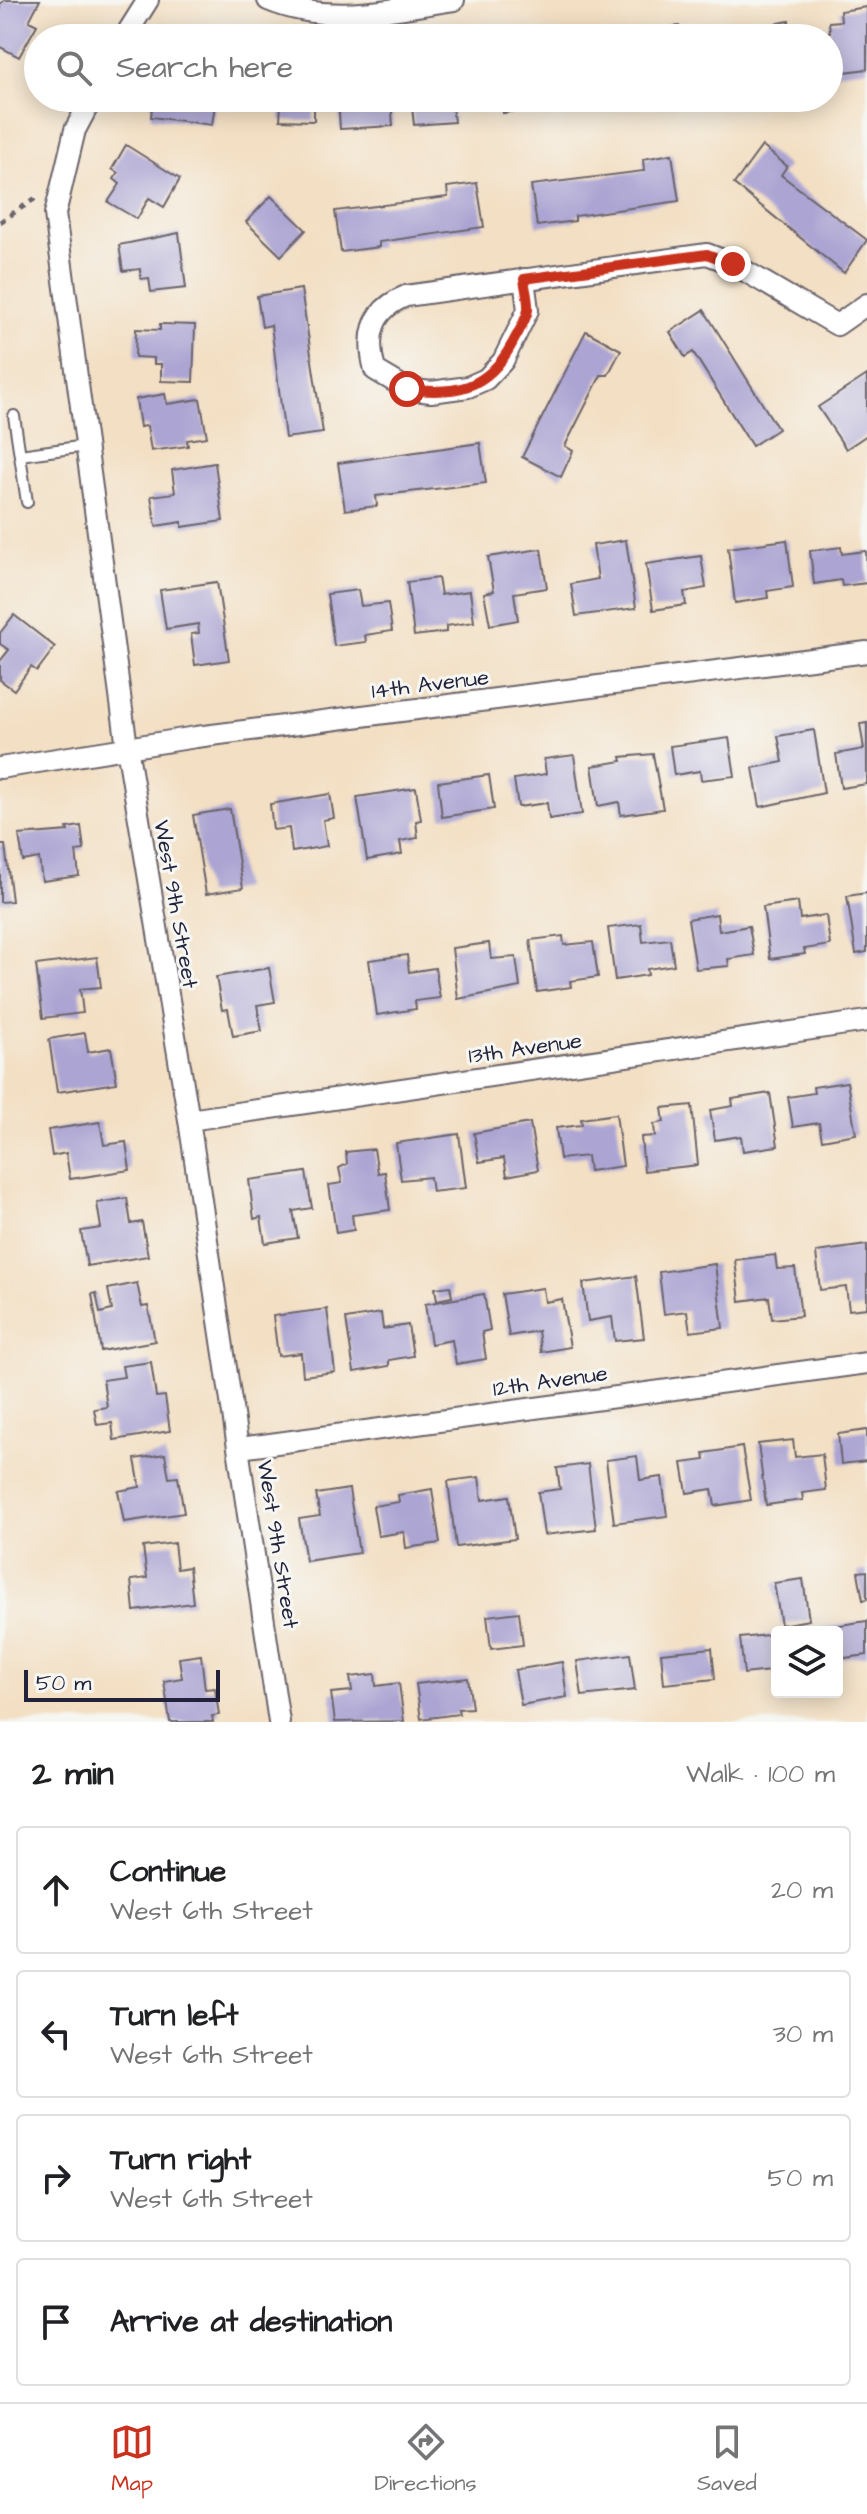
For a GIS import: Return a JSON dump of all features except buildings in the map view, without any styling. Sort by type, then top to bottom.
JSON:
[{"type":"street","points":[[133,24],[148,0]]},
{"type":"street","points":[[268,0],[284,7],[341,17],[454,0]]},
{"type":"street","name":"West 9th Street","points":[[85,112],[75,130],[55,214],[127,747],[189,1120],[279,1722]]},
{"type":"street","points":[[524,279],[528,310],[503,361],[486,379],[468,387],[431,392],[407,389],[375,370],[369,346],[370,327],[392,301],[406,296],[524,279],[707,254],[733,264],[837,325],[867,304]]},
{"type":"street","name":"14th Avenue","points":[[0,768],[127,747],[867,652]]},
{"type":"street","name":"13th Avenue","points":[[189,1120],[867,1021]]},
{"type":"street","name":"12th Avenue","points":[[240,1448],[867,1363]]},
{"type":"lane","points":[[14,416],[27,502]]},
{"type":"lane","points":[[20,455],[86,446]]},
{"type":"path","points":[[0,222],[63,180]]},
{"type":"route","points":[[407,389],[431,392],[468,387],[486,379],[503,361],[528,310],[524,279],[707,254],[733,264]]}]
